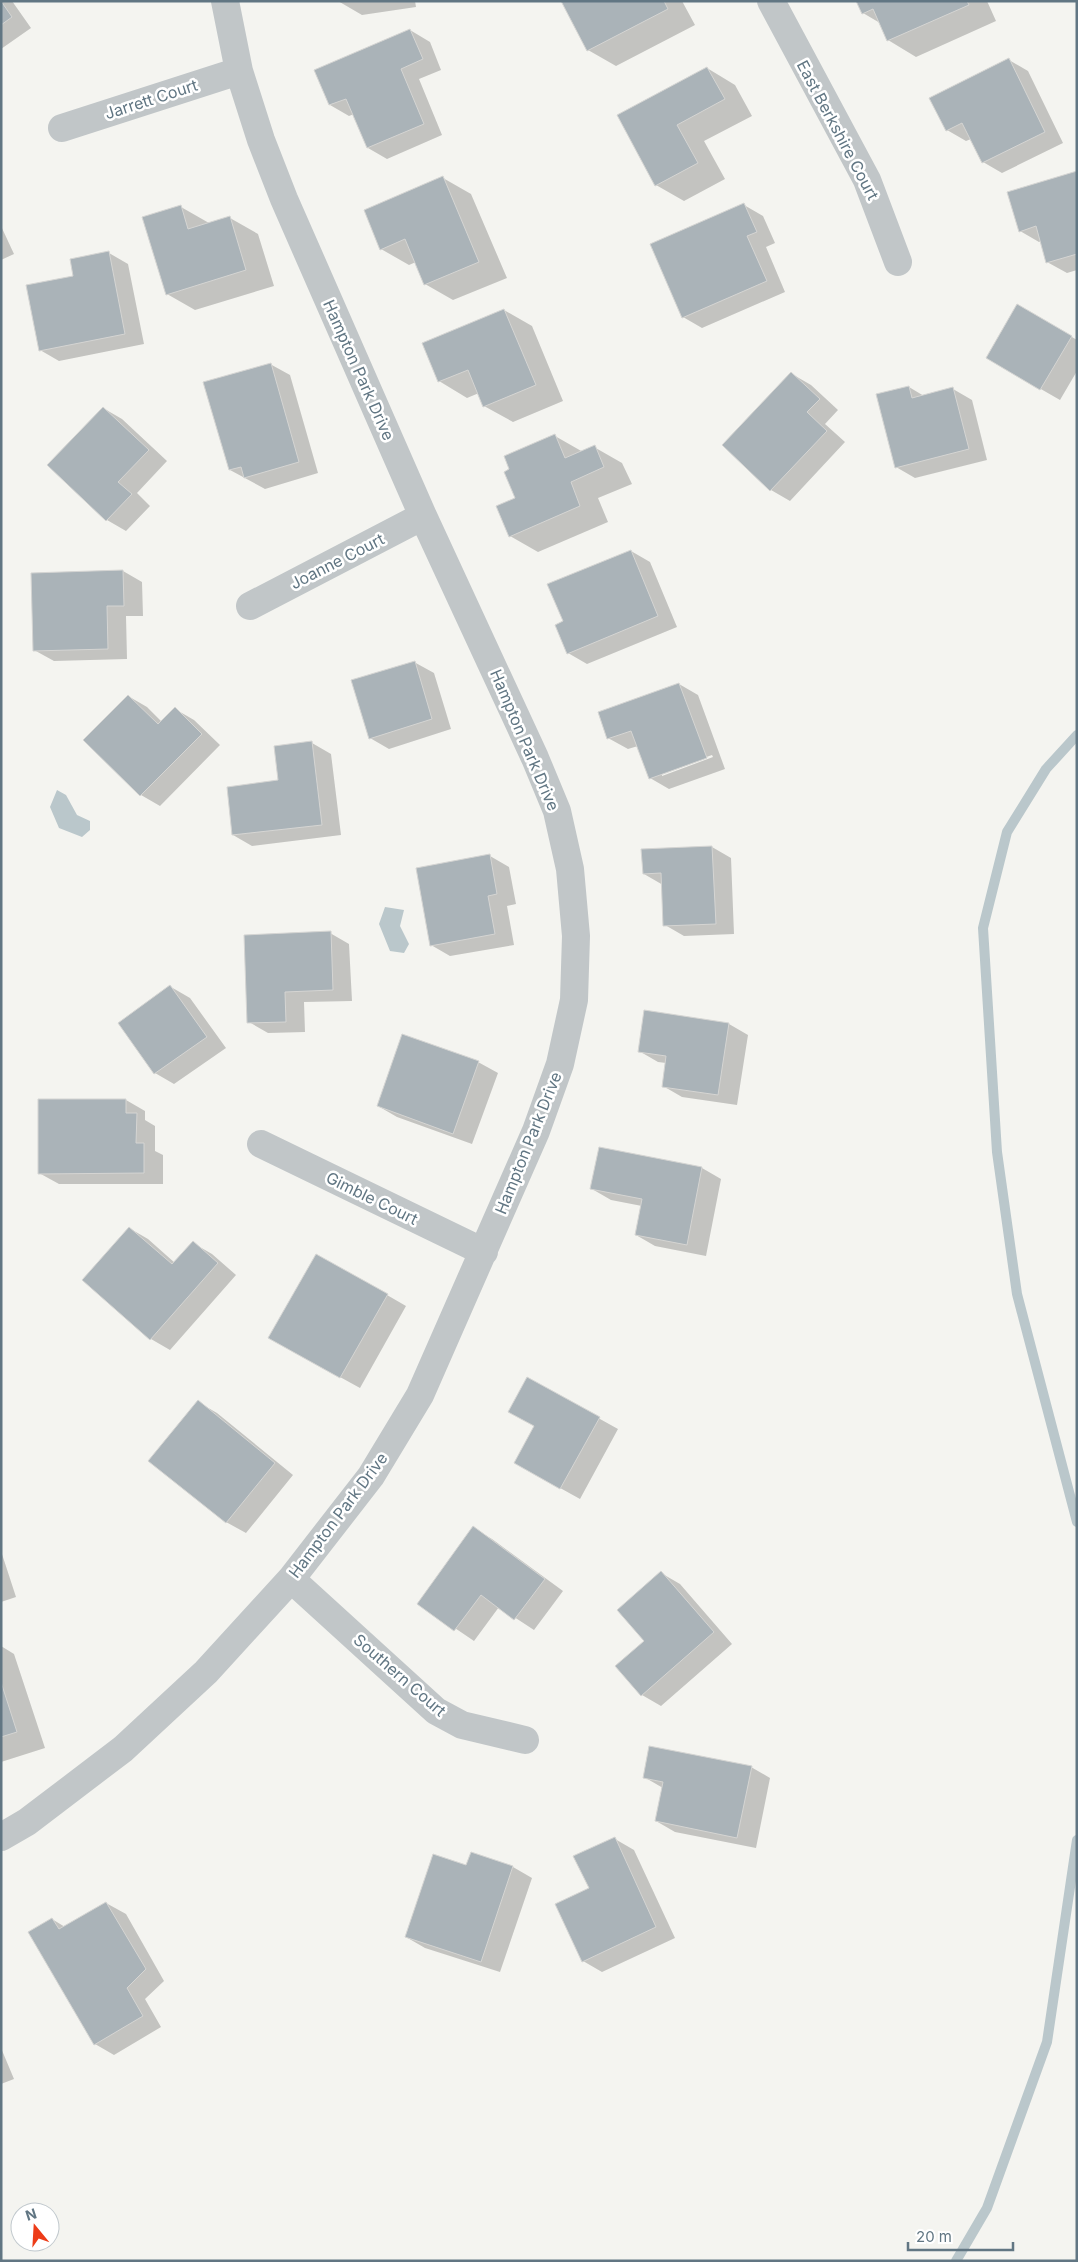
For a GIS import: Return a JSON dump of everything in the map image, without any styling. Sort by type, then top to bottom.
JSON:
[{"type":"street","name":"Hampton Park Drive","points":[[1,1837],[27,1822],[123,1749],[206,1672],[291,1578],[371,1476],[420,1394],[536,1131],[560,1064],[574,1000],[576,936],[570,869],[557,811],[535,758],[423,516],[284,199],[261,140],[239,70],[225,1]]},
{"type":"street","name":"East Berkshire Court","points":[[771,1],[867,180],[898,262]]},
{"type":"street","name":"Jarrett Court","points":[[62,128],[239,70]]},
{"type":"street","name":"Joanne Court","points":[[250,606],[423,516]]},
{"type":"street","name":"Gimble Court","points":[[261,1144],[484,1252]]},
{"type":"street","name":"Southern Court","points":[[291,1578],[436,1711],[462,1725],[525,1740]]},
{"type":"shaded area","points":[[57,790],[66,795],[77,815],[90,821],[90,830],[82,837],[59,828],[50,807]]},
{"type":"shaded area","points":[[385,907],[404,910],[400,926],[409,944],[404,953],[390,951],[379,924]]},
{"type":"building","points":[[1,1],[12,17],[1,25]]},
{"type":"building","points":[[561,1],[664,1],[668,9],[587,51]]},
{"type":"building","points":[[856,1],[967,1],[969,5],[887,41],[873,9],[862,14]]},
{"type":"building","points":[[410,29],[423,59],[401,69],[424,124],[367,148],[346,99],[329,105],[314,70]]},
{"type":"building","points":[[1009,58],[1045,132],[982,163],[962,123],[946,131],[929,98]]},
{"type":"building","points":[[707,67],[725,99],[677,125],[698,163],[655,186],[617,115]]},
{"type":"building","points":[[1077,171],[1077,254],[1046,263],[1036,226],[1019,232],[1007,192]]},
{"type":"building","points":[[443,176],[479,262],[424,285],[405,239],[380,250],[364,210]]},
{"type":"building","points":[[744,203],[757,232],[747,236],[767,281],[682,318],[650,244]]},
{"type":"building","points":[[181,205],[188,229],[230,216],[246,270],[166,295],[142,217]]},
{"type":"building","points":[[109,251],[125,334],[39,351],[26,285],[73,276],[70,259]]},
{"type":"building","points":[[1017,304],[1072,336],[1040,390],[986,358]]},
{"type":"building","points":[[504,309],[536,385],[483,407],[468,370],[438,382],[422,343]]},
{"type":"building","points":[[271,363],[299,462],[244,478],[241,467],[229,470],[203,382]]},
{"type":"building","points":[[791,372],[820,399],[807,412],[827,431],[770,491],[722,445]]},
{"type":"building","points":[[909,386],[912,398],[953,387],[969,449],[895,468],[876,394]]},
{"type":"building","points":[[103,407],[149,450],[118,482],[132,494],[106,521],[47,465]]},
{"type":"building","points":[[555,434],[565,458],[595,445],[604,467],[571,482],[580,506],[509,537],[496,506],[515,498],[504,472],[509,469],[504,456]]},
{"type":"building","points":[[631,550],[658,616],[567,654],[555,625],[563,621],[547,584]]},
{"type":"building","points":[[123,570],[124,606],[107,606],[108,649],[33,651],[31,573]]},
{"type":"building","points":[[415,661],[432,719],[369,739],[351,680]]},
{"type":"building","points":[[679,683],[707,758],[649,779],[631,731],[607,739],[598,712]]},
{"type":"building","points":[[128,695],[158,724],[175,707],[202,734],[140,796],[83,740]]},
{"type":"building","points":[[312,741],[322,825],[232,835],[227,787],[278,780],[274,746]]},
{"type":"building","points":[[712,846],[716,924],[663,926],[661,873],[643,874],[641,849]]},
{"type":"building","points":[[490,854],[497,894],[488,896],[495,934],[430,946],[416,868]]},
{"type":"building","points":[[331,931],[333,990],[285,992],[286,1022],[247,1023],[244,935]]},
{"type":"building","points":[[170,985],[207,1037],[154,1074],[118,1023]]},
{"type":"building","points":[[644,1010],[729,1023],[718,1095],[662,1087],[666,1056],[638,1052]]},
{"type":"building","points":[[402,1034],[479,1061],[453,1134],[377,1106]]},
{"type":"building","points":[[38,1099],[126,1099],[126,1113],[137,1113],[136,1143],[144,1143],[144,1173],[38,1174]]},
{"type":"building","points":[[599,1147],[702,1167],[687,1245],[635,1235],[642,1199],[590,1189]]},
{"type":"building","points":[[129,1227],[172,1264],[193,1241],[218,1263],[150,1340],[82,1280]]},
{"type":"building","points":[[316,1254],[388,1294],[340,1378],[268,1338]]},
{"type":"building","points":[[527,1377],[600,1417],[560,1489],[514,1463],[534,1426],[508,1412]]},
{"type":"building","points":[[198,1400],[275,1463],[226,1523],[148,1461]]},
{"type":"building","points":[[473,1526],[545,1579],[514,1620],[481,1595],[454,1631],[417,1604]]},
{"type":"building","points":[[661,1571],[714,1632],[641,1696],[615,1666],[644,1641],[617,1610]]},
{"type":"building","points":[[1,1682],[17,1732],[1,1737]]},
{"type":"building","points":[[649,1746],[752,1766],[737,1838],[655,1821],[663,1782],[643,1778]]},
{"type":"building","points":[[615,1837],[656,1927],[582,1962],[555,1904],[589,1888],[573,1856]]},
{"type":"building","points":[[471,1852],[513,1866],[481,1962],[405,1937],[433,1854],[466,1865]]},
{"type":"building","points":[[106,1902],[146,1969],[127,1988],[143,2016],[94,2045],[28,1932],[52,1918],[59,1929]]},
{"type":"waterway","points":[[1077,735],[1046,769],[1007,832],[983,928],[997,1152],[1017,1294],[1077,1522]]},
{"type":"waterway","points":[[956,2261],[987,2208],[1047,2042],[1077,1840]]}]
